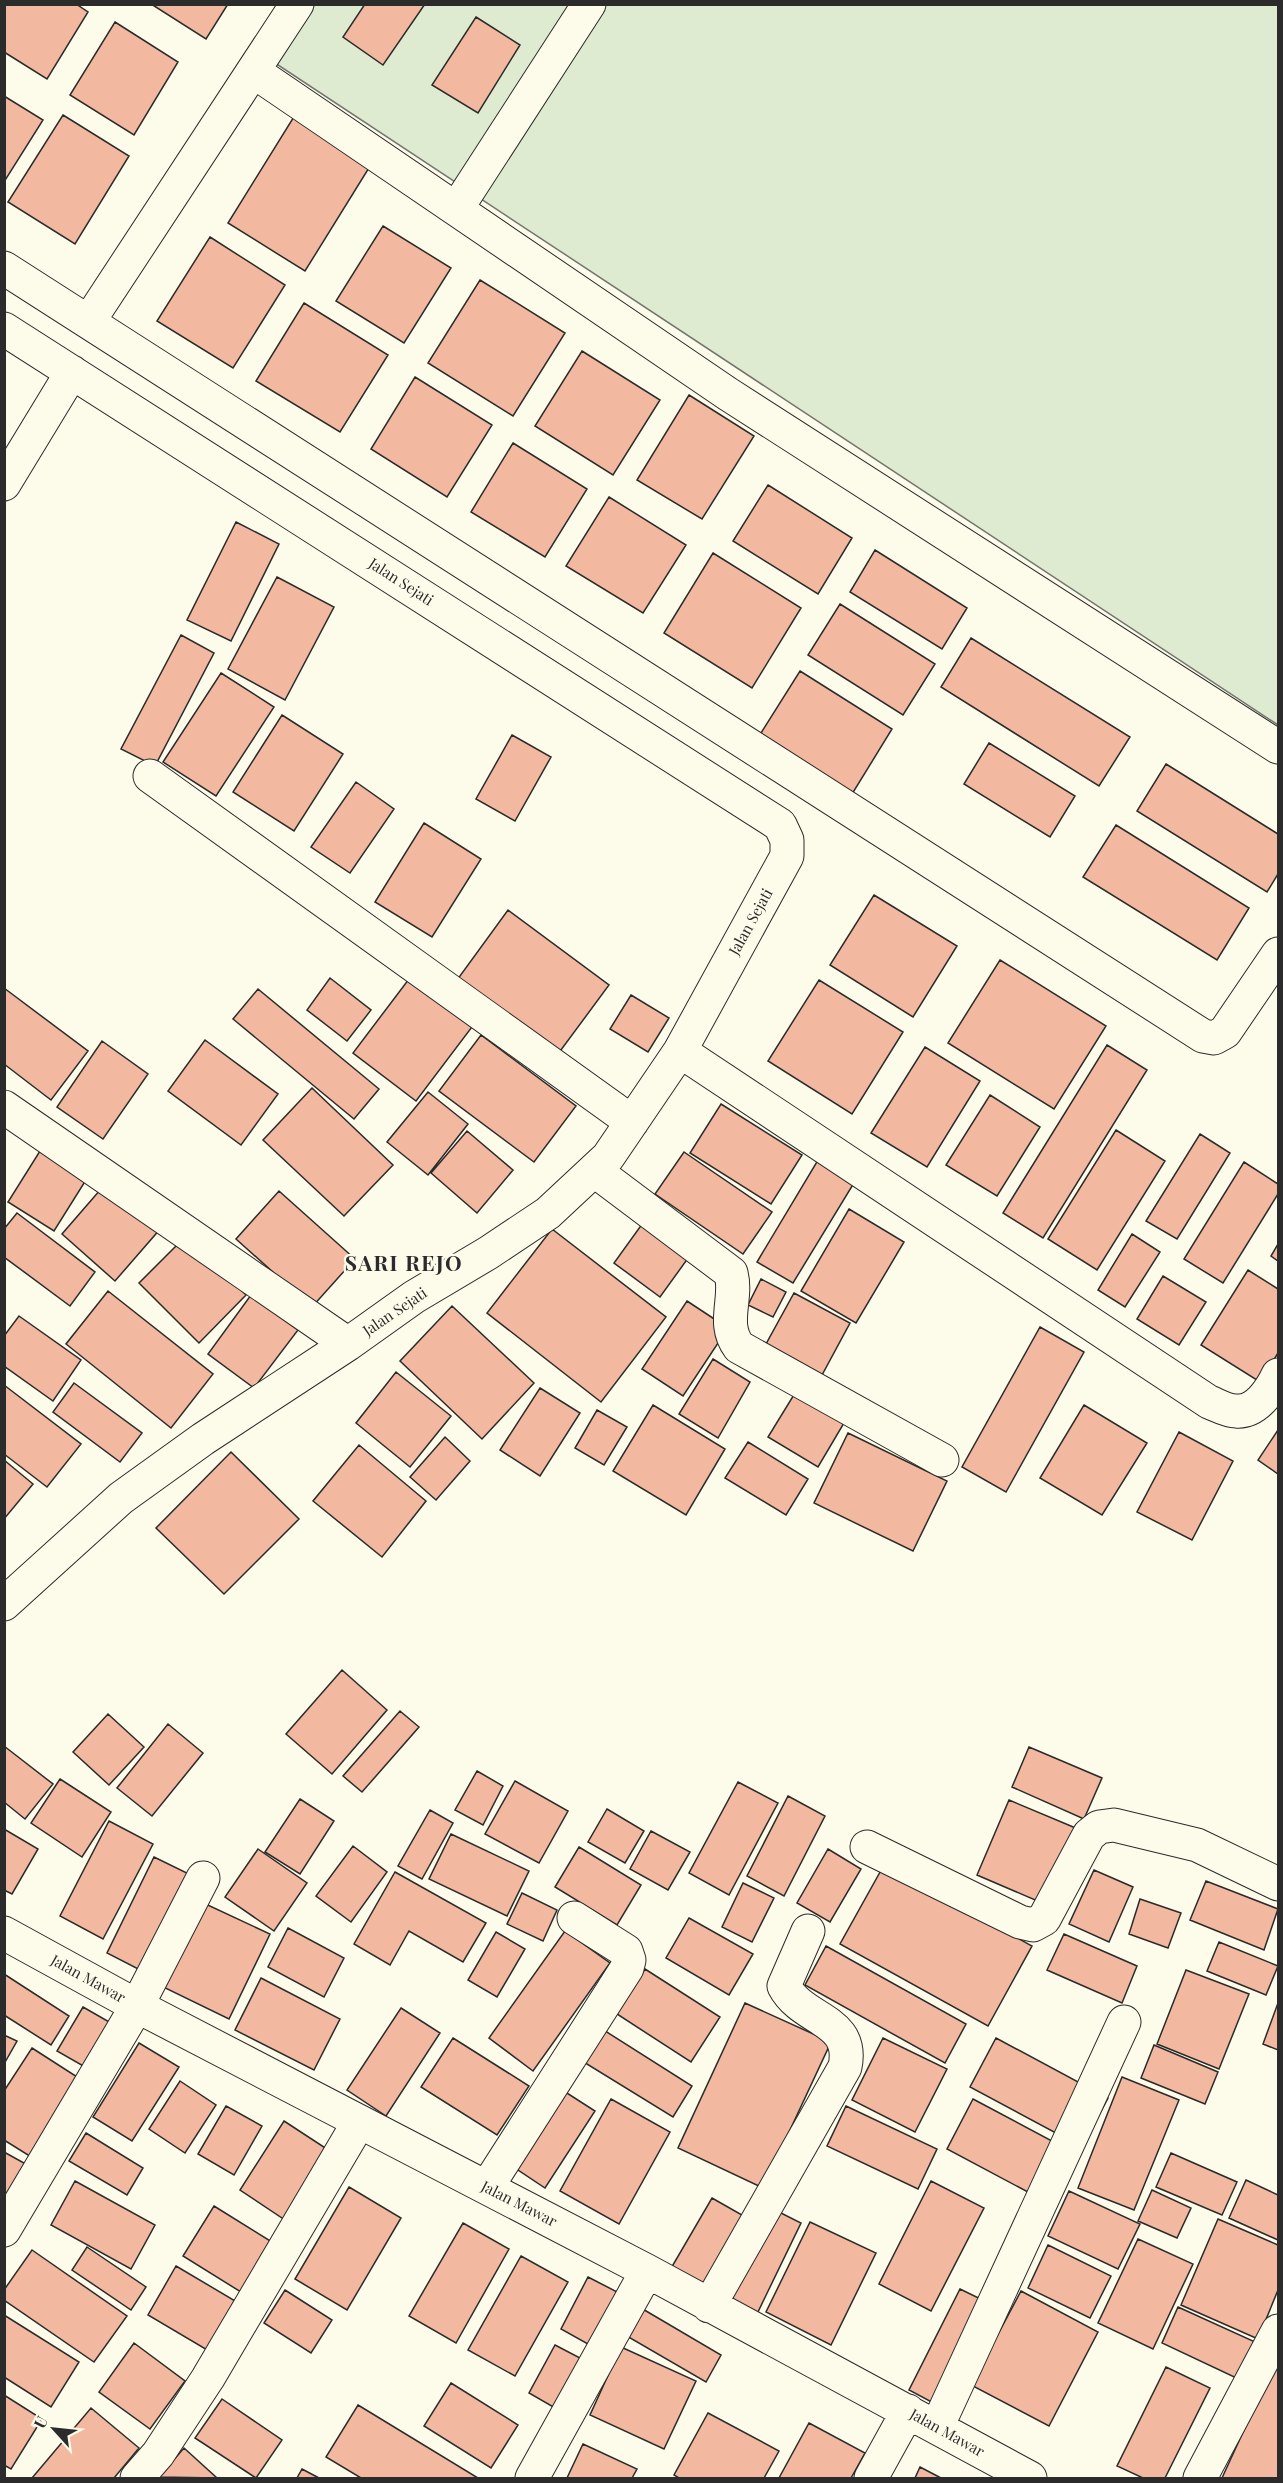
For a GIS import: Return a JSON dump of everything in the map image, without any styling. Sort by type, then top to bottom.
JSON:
[{"type":"street","points":[[89,321],[297,4]]},
{"type":"street","points":[[457,208],[589,4]]},
{"type":"street","points":[[253,71],[728,394],[1278,747]]},
{"type":"street","points":[[4,268],[1203,1036],[1214,1038],[1225,1032],[1278,954]]},
{"type":"street","name":"Jalan Sejati","points":[[4,329],[780,825],[787,840],[787,856],[680,1051],[609,1157],[548,1213],[488,1253],[414,1297],[121,1498],[4,1604]]},
{"type":"street","points":[[4,484],[72,372]]},
{"type":"street","points":[[150,776],[632,1122]]},
{"type":"street","points":[[680,1051],[1209,1402],[1237,1412],[1249,1409],[1271,1389],[1278,1375]]},
{"type":"street","points":[[8,1116],[348,1344]]},
{"type":"street","points":[[594,1170],[731,1273],[734,1282],[729,1325],[732,1338],[739,1347],[942,1460]]},
{"type":"street","points":[[867,1848],[1020,1922],[1033,1925],[1044,1919],[1089,1835],[1099,1827],[1114,1825],[1197,1845],[1278,1884]]},
{"type":"street","points":[[4,2230],[137,2006],[203,1878]]},
{"type":"street","points":[[487,2187],[627,1968],[629,1960],[626,1951],[574,1918]]},
{"type":"street","points":[[710,2306],[844,2067],[848,2052],[844,2037],[790,1998],[784,1986],[808,1931]]},
{"type":"street","name":"Jalan Mawar","points":[[4,1933],[137,2006],[647,2271],[1030,2478]]},
{"type":"street","points":[[937,2427],[1124,2022]]},
{"type":"street","points":[[137,2478],[158,2454],[208,2378],[359,2122]]},
{"type":"street","points":[[532,2478],[647,2271]]},
{"type":"street","points":[[1200,2478],[1278,2331]]},
{"type":"street","points":[[871,2478],[908,2411]]},
{"type":"green space","points":[[314,5],[1278,5],[1278,725],[275,63]]},
{"type":"building","points":[[4,4],[76,4],[88,12],[47,79],[4,52]]},
{"type":"building","points":[[151,4],[228,4],[206,39]]},
{"type":"building","points":[[365,4],[425,4],[383,65],[343,37]]},
{"type":"building","points":[[476,17],[520,45],[478,113],[432,85]]},
{"type":"building","points":[[115,22],[178,62],[134,135],[70,95]]},
{"type":"building","points":[[4,96],[43,120],[4,182]]},
{"type":"building","points":[[63,115],[129,156],[75,244],[8,202]]},
{"type":"building","points":[[295,115],[372,163],[305,271],[228,223]]},
{"type":"building","points":[[383,226],[451,268],[404,343],[336,301]]},
{"type":"building","points":[[210,237],[285,285],[233,368],[157,321]]},
{"type":"building","points":[[480,280],[565,333],[513,416],[428,363]]},
{"type":"building","points":[[304,303],[388,355],[340,432],[256,381]]},
{"type":"building","points":[[582,351],[660,400],[613,475],[535,426]]},
{"type":"building","points":[[415,377],[492,425],[447,497],[371,449]]},
{"type":"building","points":[[689,395],[754,436],[702,519],[637,480]]},
{"type":"building","points":[[513,443],[587,489],[545,557],[471,512]]},
{"type":"building","points":[[768,485],[852,538],[818,594],[733,541]]},
{"type":"building","points":[[609,497],[686,545],[643,613],[566,566]]},
{"type":"building","points":[[236,522],[279,544],[231,641],[187,620]]},
{"type":"building","points":[[875,550],[967,608],[942,649],[850,592]]},
{"type":"building","points":[[713,553],[801,608],[752,688],[664,633]]},
{"type":"building","points":[[277,577],[334,607],[285,700],[228,669]]},
{"type":"building","points":[[840,604],[935,664],[903,715],[808,655]]},
{"type":"building","points":[[181,635],[214,653],[155,766],[121,749]]},
{"type":"building","points":[[971,638],[1130,737],[1099,786],[941,687]]},
{"type":"building","points":[[800,671],[892,729],[849,799],[756,741]]},
{"type":"building","points":[[221,673],[274,707],[216,796],[163,762]]},
{"type":"building","points":[[282,715],[343,754],[294,831],[233,792]]},
{"type":"building","points":[[512,735],[551,757],[515,821],[476,799]]},
{"type":"building","points":[[989,743],[1075,796],[1050,837],[964,784]]},
{"type":"building","points":[[1166,764],[1278,834],[1278,874],[1267,892],[1137,811]]},
{"type":"building","points":[[356,782],[394,809],[350,873],[311,847]]},
{"type":"building","points":[[424,823],[481,859],[432,937],[375,902]]},
{"type":"building","points":[[1116,825],[1249,908],[1217,960],[1083,877]]},
{"type":"building","points":[[874,895],[957,946],[913,1017],[830,965]]},
{"type":"building","points":[[508,910],[609,985],[558,1054],[457,980]]},
{"type":"building","points":[[1000,960],[1106,1026],[1054,1109],[948,1043]]},
{"type":"building","points":[[412,975],[475,1023],[416,1101],[353,1053]]},
{"type":"building","points":[[330,978],[371,1010],[347,1041],[307,1010]]},
{"type":"building","points":[[819,980],[903,1032],[852,1114],[768,1061]]},
{"type":"building","points":[[4,988],[88,1051],[51,1100],[4,1064]]},
{"type":"building","points":[[258,989],[379,1089],[354,1119],[233,1019]]},
{"type":"building","points":[[631,995],[669,1018],[648,1052],[610,1029]]},
{"type":"building","points":[[481,1035],[576,1106],[534,1162],[439,1091]]},
{"type":"building","points":[[205,1040],[278,1094],[241,1145],[168,1091]]},
{"type":"building","points":[[102,1041],[148,1074],[103,1139],[57,1107]]},
{"type":"building","points":[[1107,1045],[1147,1070],[1043,1238],[1003,1213]]},
{"type":"building","points":[[925,1047],[980,1081],[927,1167],[871,1133]]},
{"type":"building","points":[[312,1088],[393,1165],[344,1216],[263,1140]]},
{"type":"building","points":[[428,1092],[468,1124],[428,1175],[387,1142]]},
{"type":"building","points":[[990,1095],[1040,1127],[997,1196],[946,1165]]},
{"type":"building","points":[[721,1104],[802,1155],[771,1204],[690,1153]]},
{"type":"building","points":[[1116,1130],[1165,1161],[1097,1270],[1048,1239]]},
{"type":"building","points":[[467,1131],[513,1170],[477,1213],[431,1173]]},
{"type":"building","points":[[1200,1134],[1230,1153],[1177,1239],[1146,1221]]},
{"type":"building","points":[[45,1143],[91,1172],[54,1231],[8,1202]]},
{"type":"building","points":[[684,1152],[772,1212],[743,1254],[655,1194]]},
{"type":"building","points":[[821,1155],[857,1178],[793,1283],[757,1262]]},
{"type":"building","points":[[1244,1162],[1278,1184],[1278,1194],[1223,1283],[1184,1259]]},
{"type":"building","points":[[107,1182],[161,1228],[115,1281],[62,1234]]},
{"type":"building","points":[[279,1191],[355,1259],[312,1307],[236,1239]]},
{"type":"building","points":[[849,1209],[904,1242],[856,1323],[801,1291]]},
{"type":"building","points":[[17,1213],[95,1272],[70,1306],[4,1257],[4,1229]]},
{"type":"building","points":[[645,1220],[691,1254],[660,1297],[614,1263]]},
{"type":"building","points":[[552,1229],[666,1317],[601,1402],[487,1313]]},
{"type":"building","points":[[1132,1234],[1160,1252],[1125,1307],[1098,1290]]},
{"type":"building","points":[[187,1235],[246,1295],[199,1343],[139,1283]]},
{"type":"building","points":[[1278,1244],[1278,1261],[1271,1256]]},
{"type":"building","points":[[1248,1270],[1278,1289],[1278,1353],[1260,1382],[1201,1345]]},
{"type":"building","points":[[1163,1276],[1206,1302],[1179,1345],[1137,1319]]},
{"type":"building","points":[[761,1279],[786,1292],[773,1317],[748,1305]]},
{"type":"building","points":[[108,1291],[213,1374],[171,1428],[66,1344]]},
{"type":"building","points":[[794,1293],[850,1323],[822,1375],[766,1344]]},
{"type":"building","points":[[251,1295],[298,1330],[254,1388],[208,1354]]},
{"type":"building","points":[[687,1301],[728,1328],[683,1396],[642,1369]]},
{"type":"building","points":[[452,1306],[534,1383],[482,1439],[400,1361]]},
{"type":"building","points":[[19,1316],[81,1360],[53,1401],[4,1366],[4,1336]]},
{"type":"building","points":[[1040,1327],[1084,1352],[1006,1492],[962,1467]]},
{"type":"building","points":[[713,1359],[750,1382],[718,1438],[679,1414]]},
{"type":"building","points":[[396,1372],[451,1416],[410,1467],[356,1423]]},
{"type":"building","points":[[74,1383],[142,1433],[120,1462],[53,1412]]},
{"type":"building","points":[[4,1385],[81,1444],[47,1487],[4,1454]]},
{"type":"building","points":[[540,1388],[580,1413],[540,1476],[500,1450]]},
{"type":"building","points":[[795,1393],[844,1423],[818,1467],[768,1437]]},
{"type":"building","points":[[653,1405],[725,1449],[686,1515],[613,1471]]},
{"type":"building","points":[[1084,1405],[1147,1443],[1102,1515],[1040,1478]]},
{"type":"building","points":[[597,1410],[627,1427],[604,1465],[575,1448]]},
{"type":"building","points":[[1278,1430],[1278,1474],[1258,1460]]},
{"type":"building","points":[[1179,1432],[1233,1461],[1192,1540],[1137,1512]]},
{"type":"building","points":[[848,1433],[947,1481],[913,1551],[814,1503]]},
{"type":"building","points":[[445,1437],[470,1461],[436,1500],[410,1477]]},
{"type":"building","points":[[748,1442],[808,1479],[786,1515],[725,1478]]},
{"type":"building","points":[[359,1445],[426,1501],[382,1557],[313,1501]]},
{"type":"building","points":[[231,1452],[299,1519],[224,1594],[156,1528]]},
{"type":"building","points":[[4,1460],[33,1484],[4,1519]]},
{"type":"building","points":[[342,1670],[387,1710],[332,1774],[286,1734]]},
{"type":"building","points":[[400,1711],[419,1727],[362,1792],[343,1776]]},
{"type":"building","points":[[108,1714],[144,1747],[109,1785],[73,1752]]},
{"type":"building","points":[[168,1724],[203,1753],[152,1816],[117,1788]]},
{"type":"building","points":[[4,1746],[53,1784],[25,1819],[4,1802]]},
{"type":"building","points":[[1029,1747],[1102,1778],[1084,1819],[1012,1787]]},
{"type":"building","points":[[477,1771],[503,1786],[483,1825],[455,1810]]},
{"type":"building","points":[[60,1779],[111,1812],[82,1857],[31,1823]]},
{"type":"building","points":[[515,1781],[568,1811],[539,1863],[485,1834]]},
{"type":"building","points":[[738,1782],[778,1803],[729,1895],[689,1873]]},
{"type":"building","points":[[788,1796],[825,1816],[784,1896],[747,1876]]},
{"type":"building","points":[[300,1799],[334,1821],[300,1874],[265,1852]]},
{"type":"building","points":[[1009,1800],[1078,1829],[1047,1905],[977,1875]]},
{"type":"building","points":[[607,1809],[644,1831],[625,1863],[588,1842]]},
{"type":"building","points":[[430,1810],[453,1823],[422,1879],[398,1866]]},
{"type":"building","points":[[109,1821],[153,1844],[103,1939],[60,1916]]},
{"type":"building","points":[[4,1829],[38,1849],[12,1894],[4,1890]]},
{"type":"building","points":[[651,1831],[690,1852],[668,1890],[630,1869]]},
{"type":"building","points":[[451,1834],[529,1871],[507,1916],[429,1879]]},
{"type":"building","points":[[353,1846],[387,1872],[351,1922],[316,1896]]},
{"type":"building","points":[[579,1847],[641,1885],[617,1925],[555,1887]]},
{"type":"building","points":[[258,1849],[307,1883],[274,1931],[225,1897]]},
{"type":"building","points":[[828,1849],[861,1869],[830,1922],[797,1903]]},
{"type":"building","points":[[154,1857],[191,1875],[144,1972],[107,1953]]},
{"type":"building","points":[[884,1865],[1032,1946],[988,2026],[840,1944]]},
{"type":"building","points":[[1094,1870],[1133,1887],[1109,1942],[1069,1924]]},
{"type":"building","points":[[395,1872],[486,1923],[463,1962],[409,1931],[390,1965],[354,1944]]},
{"type":"building","points":[[1206,1881],[1278,1909],[1264,1950],[1190,1920]]},
{"type":"building","points":[[743,1883],[774,1898],[752,1942],[722,1927]]},
{"type":"building","points":[[522,1893],[557,1910],[543,1941],[507,1924]]},
{"type":"building","points":[[1140,1899],[1181,1913],[1168,1948],[1129,1934]]},
{"type":"building","points":[[197,1900],[270,1934],[229,2019],[157,1984]]},
{"type":"building","points":[[689,1918],[753,1954],[729,1995],[666,1958]]},
{"type":"building","points":[[288,1928],[344,1958],[324,1997],[268,1967]]},
{"type":"building","points":[[565,1931],[610,1963],[533,2071],[489,2038]]},
{"type":"building","points":[[496,1932],[525,1949],[497,1997],[468,1980]]},
{"type":"building","points":[[1064,1934],[1137,1966],[1122,2003],[1047,1970]]},
{"type":"building","points":[[1219,1942],[1278,1966],[1266,1995],[1207,1971]]},
{"type":"building","points":[[826,1946],[966,2024],[945,2063],[805,1985]]},
{"type":"building","points":[[645,1969],[720,2017],[691,2062],[617,2014]]},
{"type":"building","points":[[1186,1970],[1249,1994],[1219,2069],[1157,2044]]},
{"type":"building","points":[[4,1974],[69,2016],[51,2045],[4,2015]]},
{"type":"building","points":[[261,1978],[340,2019],[314,2070],[235,2030]]},
{"type":"building","points":[[745,2003],[831,2042],[763,2188],[678,2148]]},
{"type":"building","points":[[1278,2003],[1278,2050],[1263,2044]]},
{"type":"building","points":[[83,2007],[118,2027],[92,2071],[57,2051]]},
{"type":"building","points":[[401,2008],[440,2033],[386,2116],[347,2090]]},
{"type":"building","points":[[602,2029],[692,2086],[673,2117],[582,2061]]},
{"type":"building","points":[[4,2035],[17,2041],[4,2064]]},
{"type":"building","points":[[453,2038],[529,2086],[497,2135],[421,2087]]},
{"type":"building","points":[[883,2038],[947,2069],[915,2132],[852,2100]]},
{"type":"building","points":[[996,2038],[1108,2098],[1082,2147],[970,2087]]},
{"type":"building","points":[[139,2043],[179,2067],[132,2141],[93,2117]]},
{"type":"building","points":[[1154,2045],[1218,2072],[1205,2104],[1141,2078]]},
{"type":"building","points":[[32,2048],[85,2082],[36,2160],[4,2140],[4,2091]]},
{"type":"building","points":[[1122,2077],[1179,2100],[1134,2210],[1078,2188]]},
{"type":"building","points":[[180,2081],[216,2105],[185,2153],[149,2129]]},
{"type":"building","points":[[556,2086],[595,2111],[545,2188],[506,2162]]},
{"type":"building","points":[[611,2099],[670,2132],[619,2224],[560,2191]]},
{"type":"building","points":[[973,2099],[1067,2149],[1041,2199],[947,2149]]},
{"type":"building","points":[[226,2106],[262,2126],[234,2175],[198,2154]]},
{"type":"building","points":[[846,2106],[937,2149],[918,2189],[827,2146]]},
{"type":"building","points":[[284,2121],[333,2153],[288,2222],[240,2190]]},
{"type":"building","points":[[86,2133],[143,2168],[127,2195],[69,2161]]},
{"type":"building","points":[[4,2152],[33,2168],[4,2218]]},
{"type":"building","points":[[1171,2153],[1237,2182],[1222,2215],[1156,2187]]},
{"type":"building","points":[[1246,2180],[1278,2195],[1278,2240],[1229,2218]]},
{"type":"building","points":[[75,2181],[155,2225],[131,2269],[51,2225]]},
{"type":"building","points":[[931,2181],[984,2208],[931,2311],[879,2284]]},
{"type":"building","points":[[349,2187],[401,2218],[347,2310],[295,2279]]},
{"type":"building","points":[[1152,2190],[1191,2208],[1177,2238],[1138,2221]]},
{"type":"building","points":[[1069,2191],[1140,2224],[1118,2269],[1048,2236]]},
{"type":"building","points":[[712,2198],[749,2219],[707,2291],[670,2270]]},
{"type":"building","points":[[214,2206],[280,2247],[249,2297],[183,2256]]},
{"type":"building","points":[[775,2210],[801,2223],[756,2316],[730,2303]]},
{"type":"building","points":[[1218,2219],[1278,2245],[1278,2290],[1258,2339],[1181,2305]]},
{"type":"building","points":[[810,2222],[876,2253],[831,2345],[766,2312]]},
{"type":"building","points":[[463,2223],[509,2249],[456,2343],[409,2316]]},
{"type":"building","points":[[1138,2239],[1193,2264],[1153,2349],[1098,2323]]},
{"type":"building","points":[[1048,2245],[1111,2276],[1090,2318],[1028,2288]]},
{"type":"building","points":[[87,2247],[146,2287],[131,2310],[72,2270]]},
{"type":"building","points":[[32,2250],[127,2316],[94,2362],[4,2300],[4,2290]]},
{"type":"building","points":[[521,2256],[568,2282],[515,2376],[468,2350]]},
{"type":"building","points":[[176,2266],[247,2308],[219,2357],[148,2315]]},
{"type":"building","points":[[588,2277],[623,2295],[595,2348],[561,2329]]},
{"type":"building","points":[[960,2289],[991,2304],[939,2406],[909,2390]]},
{"type":"building","points":[[285,2290],[332,2320],[311,2353],[264,2323]]},
{"type":"building","points":[[1021,2291],[1098,2332],[1049,2426],[971,2385]]},
{"type":"building","points":[[1178,2307],[1264,2346],[1247,2383],[1162,2343]]},
{"type":"building","points":[[641,2308],[721,2355],[706,2382],[625,2335]]},
{"type":"building","points":[[4,2315],[79,2362],[51,2407],[4,2377]]},
{"type":"building","points":[[134,2343],[185,2381],[150,2429],[99,2392]]},
{"type":"building","points":[[555,2345],[582,2359],[555,2408],[529,2393]]},
{"type":"building","points":[[621,2347],[696,2381],[664,2449],[590,2415]]},
{"type":"building","points":[[1278,2356],[1278,2478],[1222,2478]]},
{"type":"building","points":[[1166,2367],[1210,2388],[1165,2478],[1143,2478],[1117,2466]]},
{"type":"building","points":[[451,2383],[518,2425],[491,2468],[424,2426]]},
{"type":"building","points":[[4,2395],[42,2419],[11,2469],[4,2465]]},
{"type":"building","points":[[222,2399],[282,2440],[256,2478],[195,2438]]},
{"type":"building","points":[[358,2405],[478,2478],[361,2478],[326,2457]]},
{"type":"building","points":[[91,2408],[139,2448],[114,2478],[32,2478]]},
{"type":"building","points":[[708,2413],[779,2451],[764,2478],[679,2478],[674,2475]]},
{"type":"building","points":[[809,2423],[865,2453],[851,2478],[779,2478]]},
{"type":"building","points":[[583,2444],[637,2469],[632,2478],[567,2478]]},
{"type":"building","points":[[184,2448],[217,2478],[159,2477]]},
{"type":"building","points":[[920,2467],[941,2478],[915,2478]]},
{"type":"building","points":[[302,2469],[319,2478],[297,2478]]},
{"type":"district","name":"SARI REJO","points":[[404,1264]]}]
